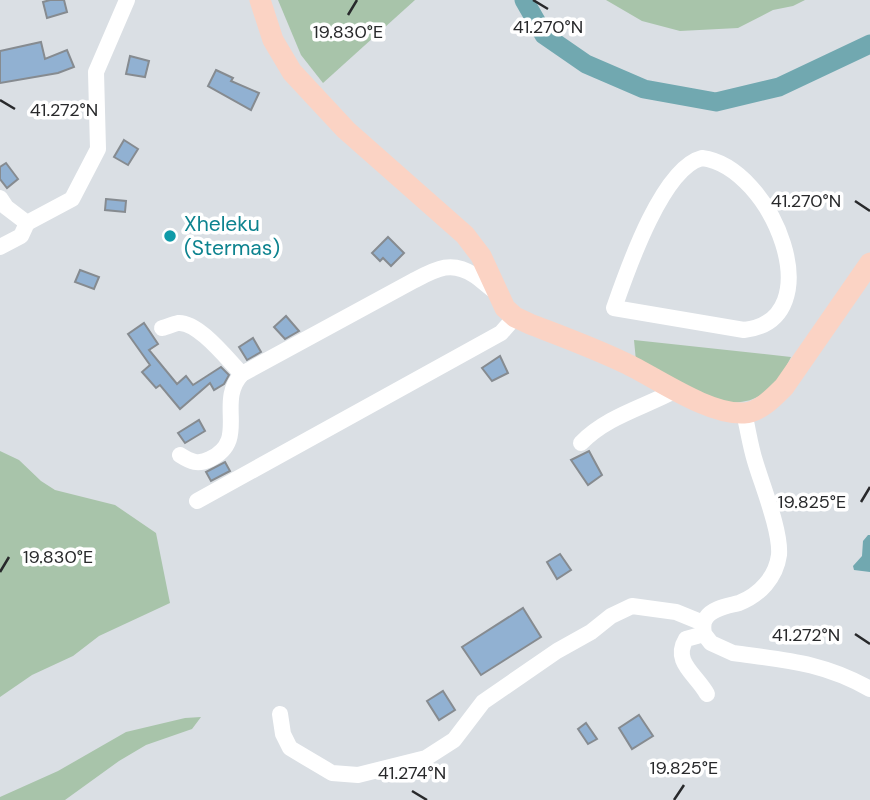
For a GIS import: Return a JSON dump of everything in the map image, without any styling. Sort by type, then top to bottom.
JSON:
[{"type":"main road","points":[[260,0],[273,40],[292,72],[346,130],[465,235],[481,256],[505,308],[515,317],[625,363],[707,405],[744,413],[767,402],[784,387],[870,263]]},
{"type":"street","points":[[0,247],[21,236],[27,223],[72,199],[98,149],[96,72],[127,0]]},
{"type":"street","points":[[707,158],[732,170],[751,185],[766,203],[787,257],[789,284],[781,307],[767,323],[757,329],[744,330],[614,308],[643,233],[670,184],[681,170],[696,159],[707,158]]},
{"type":"street","points":[[0,198],[6,207],[27,223]]},
{"type":"street","points":[[180,455],[190,462],[201,463],[225,449],[230,440],[230,395],[234,383],[242,374],[441,267],[452,265],[461,268],[477,276],[496,292]]},
{"type":"street","points":[[197,501],[501,333],[515,317]]},
{"type":"street","points":[[162,328],[179,323],[191,326],[204,335],[242,374]]},
{"type":"street","points":[[581,443],[590,434],[636,407],[676,390]]},
{"type":"street","points":[[707,694],[680,656],[680,648],[686,639],[704,628],[707,616],[714,611],[755,595],[774,572],[779,554],[778,537],[744,413]]},
{"type":"street","points":[[281,714],[283,734],[290,748],[332,773],[358,775],[426,758],[454,740],[483,702],[557,651],[591,632],[611,616],[632,606],[676,612],[704,628],[711,643],[733,653],[797,660],[850,677],[870,689]]},
{"type":"green space","points":[[278,0],[415,0],[323,83],[301,55]]},
{"type":"green space","points":[[606,0],[805,0],[793,6],[773,10],[738,28],[680,31],[642,21]]},
{"type":"green space","points":[[634,340],[791,357],[779,377],[762,395],[745,401],[726,402],[689,390],[636,361]]},
{"type":"green space","points":[[0,451],[19,460],[55,490],[115,505],[156,533],[170,603],[99,636],[73,656],[32,675],[0,697]]},
{"type":"green space","points":[[201,717],[192,729],[146,745],[65,800],[0,800],[0,797],[58,771],[126,732],[185,718]]},
{"type":"water","points":[[868,535],[870,572],[854,570],[853,566],[862,556],[863,541]]},
{"type":"building","points":[[64,0],[67,12],[47,18],[43,2]]},
{"type":"building","points":[[41,42],[45,59],[67,50],[74,67],[58,73],[0,83],[0,51]]},
{"type":"building","points":[[130,56],[149,61],[145,77],[126,74]]},
{"type":"building","points":[[216,70],[233,78],[231,81],[259,93],[251,110],[208,86]]},
{"type":"building","points":[[124,140],[138,149],[128,165],[114,157]]},
{"type":"building","points":[[6,163],[18,179],[7,188],[0,179],[0,167]]},
{"type":"building","points":[[106,199],[126,201],[125,212],[105,210]]},
{"type":"building","points":[[388,237],[404,253],[391,266],[372,253]]},
{"type":"building","points":[[80,270],[99,277],[94,289],[75,282]]},
{"type":"building","points":[[286,316],[299,331],[285,339],[274,327]]},
{"type":"building","points":[[144,323],[158,344],[149,350],[177,384],[186,376],[193,385],[221,367],[229,375],[224,384],[214,390],[210,383],[180,409],[160,385],[156,388],[142,372],[150,365],[128,334]]},
{"type":"building","points":[[253,338],[261,352],[247,360],[239,347]]},
{"type":"building","points":[[500,356],[508,373],[492,381],[482,368]]},
{"type":"building","points":[[199,420],[205,431],[185,443],[178,433]]},
{"type":"building","points":[[589,451],[602,475],[588,485],[571,460]]},
{"type":"building","points":[[225,462],[230,471],[211,481],[206,472]]},
{"type":"building","points":[[560,554],[571,570],[557,579],[547,562]]},
{"type":"building","points":[[523,608],[541,637],[481,675],[462,647]]},
{"type":"building","points":[[443,691],[455,710],[439,720],[427,701]]},
{"type":"building","points":[[639,715],[653,736],[632,749],[619,728]]},
{"type":"building","points":[[586,723],[597,739],[588,744],[578,729]]},
{"type":"waterway","points":[[524,0],[544,35],[586,64],[644,89],[716,102],[779,87],[870,44]]},
{"type":"place","name":"Xheleku (Stermas)","points":[[170,236]]}]
